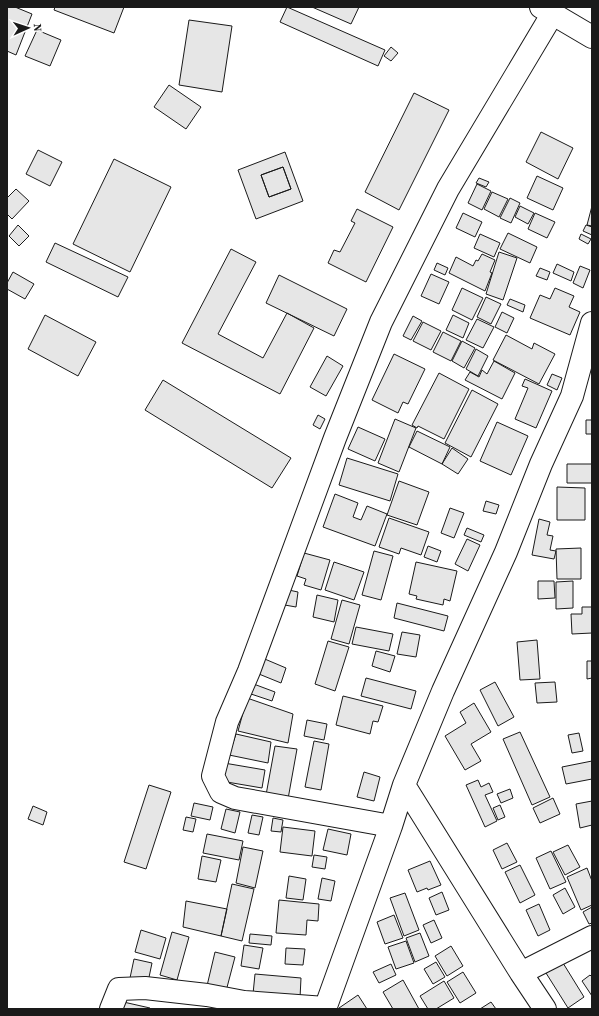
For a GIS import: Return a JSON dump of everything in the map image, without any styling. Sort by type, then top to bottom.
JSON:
[{"type":"street","points":[[391,826],[235,798],[221,792],[213,776],[227,722],[249,671],[332,445],[381,322],[448,189],[547,10],[592,37]]},
{"type":"street","points":[[111,1009],[119,988],[145,988],[207,995],[244,1002],[325,1008],[391,826],[404,785],[443,691],[506,552],[572,396],[592,323]]},
{"type":"street","points":[[404,785],[545,1009]]},
{"type":"street","points":[[521,973],[592,937]]},
{"type":"building","points":[[7,7],[15,7],[32,14],[16,55],[7,51]]},
{"type":"building","points":[[55,7],[124,7],[114,33],[54,10]]},
{"type":"building","points":[[287,7],[385,50],[378,66],[280,22]]},
{"type":"building","points":[[312,7],[359,7],[351,24]]},
{"type":"building","points":[[189,20],[232,26],[222,92],[179,85]]},
{"type":"building","points":[[37,30],[61,40],[50,66],[25,56]]},
{"type":"building","points":[[391,47],[398,53],[391,61],[384,56]]},
{"type":"building","points":[[169,85],[201,107],[186,129],[154,107]]},
{"type":"building","points":[[414,93],[449,110],[399,210],[365,192]]},
{"type":"building","points":[[541,132],[573,148],[558,179],[526,162]]},
{"type":"building","points":[[38,150],[62,162],[50,186],[26,174]]},
{"type":"building","points":[[285,152],[303,201],[256,219],[238,170]],"holes":[[[283,167],[291,189],[269,197],[261,175]]]},
{"type":"building","points":[[114,159],[171,187],[130,272],[73,244]]},
{"type":"building","points":[[283,167],[291,189],[269,197],[261,175]]},
{"type":"building","points":[[537,176],[563,188],[553,210],[527,198]]},
{"type":"building","points":[[479,178],[489,182],[486,187],[476,183]]},
{"type":"building","points":[[477,184],[491,191],[482,210],[468,203]]},
{"type":"building","points":[[16,189],[29,201],[12,219],[7,214],[7,198]]},
{"type":"building","points":[[492,192],[508,199],[499,217],[484,209]]},
{"type":"building","points":[[510,198],[520,203],[511,223],[500,218]]},
{"type":"building","points":[[520,206],[534,213],[528,224],[515,217]]},
{"type":"building","points":[[592,206],[592,226],[587,225]]},
{"type":"building","points":[[357,209],[393,227],[366,282],[328,263],[334,250],[340,252],[355,223],[351,221]]},
{"type":"building","points":[[463,213],[482,222],[475,237],[456,228]]},
{"type":"building","points":[[535,213],[555,222],[547,238],[528,229]]},
{"type":"building","points":[[18,225],[29,236],[19,246],[9,236]]},
{"type":"building","points":[[586,225],[592,227],[592,235],[583,231]]},
{"type":"building","points":[[508,233],[537,247],[530,263],[500,249]]},
{"type":"building","points":[[480,234],[500,243],[494,257],[474,248]]},
{"type":"building","points":[[581,234],[591,239],[588,244],[579,239]]},
{"type":"building","points":[[55,243],[128,277],[118,297],[46,262]]},
{"type":"building","points":[[231,249],[256,262],[218,334],[263,358],[287,313],[314,328],[280,394],[182,343]]},
{"type":"building","points":[[499,252],[517,258],[503,300],[486,294]]},
{"type":"building","points":[[482,254],[495,260],[485,291],[449,273],[456,257],[473,266]]},
{"type":"building","points":[[437,263],[448,268],[445,275],[434,270]]},
{"type":"building","points":[[557,264],[574,272],[571,281],[553,273]]},
{"type":"building","points":[[580,266],[590,270],[583,288],[573,283]]},
{"type":"building","points":[[540,268],[550,272],[547,280],[536,276]]},
{"type":"building","points":[[13,272],[34,284],[25,299],[7,289],[7,283]]},
{"type":"building","points":[[431,274],[449,282],[439,304],[421,296]]},
{"type":"building","points":[[279,275],[347,309],[334,336],[266,303]]},
{"type":"building","points":[[462,288],[483,298],[472,320],[452,310]]},
{"type":"building","points":[[555,288],[574,296],[569,307],[580,312],[570,335],[530,318],[540,295],[550,299]]},
{"type":"building","points":[[486,297],[501,304],[491,324],[477,317]]},
{"type":"building","points":[[510,299],[525,305],[523,312],[507,305]]},
{"type":"building","points":[[502,312],[514,318],[507,333],[495,327]]},
{"type":"building","points":[[45,315],[96,342],[78,376],[28,349]]},
{"type":"building","points":[[453,315],[469,323],[463,338],[446,330]]},
{"type":"building","points":[[413,316],[422,321],[411,340],[403,336]]},
{"type":"building","points":[[477,319],[494,327],[483,348],[466,340]]},
{"type":"building","points":[[423,322],[441,331],[431,350],[413,341]]},
{"type":"building","points":[[443,332],[461,341],[451,361],[433,352]]},
{"type":"building","points":[[506,335],[532,349],[534,343],[555,354],[539,384],[493,360]]},
{"type":"building","points":[[462,341],[475,348],[464,368],[452,361]]},
{"type":"building","points":[[476,349],[488,356],[478,376],[466,369]]},
{"type":"building","points":[[394,354],[425,369],[408,404],[403,402],[398,413],[372,400]]},
{"type":"building","points":[[327,356],[343,366],[326,396],[310,387]]},
{"type":"building","points":[[494,361],[515,373],[502,399],[465,380],[470,372],[479,377],[482,370],[487,374]]},
{"type":"building","points":[[439,373],[469,389],[444,439],[418,426],[417,428],[412,425]]},
{"type":"building","points":[[552,374],[562,378],[557,390],[547,385]]},
{"type":"building","points":[[525,379],[552,391],[536,428],[515,419],[528,388],[522,386]]},
{"type":"building","points":[[163,380],[291,458],[272,488],[145,410]]},
{"type":"building","points":[[472,390],[498,404],[471,457],[445,443]]},
{"type":"building","points":[[318,415],[325,419],[320,429],[313,425]]},
{"type":"building","points":[[395,419],[416,428],[399,472],[378,463]]},
{"type":"building","points":[[586,420],[592,420],[592,434],[586,434]]},
{"type":"building","points":[[497,422],[528,436],[511,475],[480,461]]},
{"type":"building","points":[[358,427],[385,439],[375,461],[348,449]]},
{"type":"building","points":[[417,431],[450,447],[442,464],[409,447]]},
{"type":"building","points":[[452,448],[468,459],[458,474],[442,464]]},
{"type":"building","points":[[347,458],[398,474],[390,501],[339,485]]},
{"type":"building","points":[[567,464],[592,464],[592,483],[567,483]]},
{"type":"building","points":[[399,481],[429,492],[417,525],[387,515]]},
{"type":"building","points":[[557,487],[585,488],[585,520],[557,520]]},
{"type":"building","points":[[335,494],[358,503],[353,517],[361,520],[367,506],[387,514],[375,546],[323,527]]},
{"type":"building","points":[[486,501],[499,505],[496,514],[483,511]]},
{"type":"building","points":[[450,508],[464,513],[454,538],[441,533]]},
{"type":"building","points":[[389,518],[429,532],[421,555],[401,548],[399,554],[379,547]]},
{"type":"building","points":[[539,519],[550,522],[547,535],[553,536],[550,550],[556,551],[554,559],[532,555]]},
{"type":"building","points":[[467,528],[484,535],[481,542],[464,535]]},
{"type":"building","points":[[467,539],[480,545],[468,571],[455,564]]},
{"type":"building","points":[[428,546],[441,551],[437,562],[424,557]]},
{"type":"building","points":[[581,548],[581,579],[557,579],[556,549]]},
{"type":"building","points":[[374,551],[393,556],[381,600],[362,595]]},
{"type":"building","points":[[304,553],[330,560],[321,590],[304,585],[306,579],[297,576]]},
{"type":"building","points":[[334,562],[364,572],[354,600],[325,590]]},
{"type":"building","points":[[416,562],[457,571],[450,601],[444,599],[443,605],[416,599],[417,596],[409,594]]},
{"type":"building","points":[[538,581],[554,581],[555,598],[538,599]]},
{"type":"building","points":[[573,581],[573,608],[556,609],[556,582]]},
{"type":"building","points":[[284,589],[298,592],[296,607],[279,604]]},
{"type":"building","points":[[317,595],[338,600],[334,622],[313,617]]},
{"type":"building","points":[[342,600],[360,605],[349,644],[331,639]]},
{"type":"building","points":[[397,603],[448,616],[444,631],[394,618]]},
{"type":"building","points":[[582,607],[592,607],[592,633],[572,634],[571,614],[582,614]]},
{"type":"building","points":[[356,627],[393,634],[389,651],[352,644]]},
{"type":"building","points":[[402,632],[420,635],[416,657],[397,654]]},
{"type":"building","points":[[537,640],[540,679],[520,680],[517,642]]},
{"type":"building","points":[[328,641],[349,647],[335,691],[315,684]]},
{"type":"building","points":[[376,651],[395,656],[390,672],[372,666]]},
{"type":"building","points":[[260,657],[286,668],[281,683],[254,672]]},
{"type":"building","points":[[587,661],[592,661],[592,678],[587,679]]},
{"type":"building","points":[[366,678],[416,691],[411,709],[361,696]]},
{"type":"building","points":[[495,682],[514,717],[498,726],[480,690]]},
{"type":"building","points":[[555,682],[557,702],[537,703],[535,683]]},
{"type":"building","points":[[251,683],[275,692],[272,701],[248,693]]},
{"type":"building","points":[[343,696],[383,706],[378,722],[373,721],[370,734],[336,725]]},
{"type":"building","points":[[247,698],[293,714],[288,743],[238,731]]},
{"type":"building","points":[[474,703],[491,732],[471,744],[481,761],[465,770],[445,736],[466,723],[460,712]]},
{"type":"building","points":[[307,720],[327,724],[324,740],[304,736]]},
{"type":"building","points":[[520,732],[550,797],[532,805],[503,739]]},
{"type":"building","points":[[579,733],[583,751],[572,753],[568,735]]},
{"type":"building","points":[[236,734],[271,742],[268,763],[229,755]]},
{"type":"building","points":[[314,741],[329,744],[321,790],[305,787]]},
{"type":"building","points":[[275,746],[297,749],[288,799],[266,795]]},
{"type":"building","points":[[592,761],[592,779],[566,784],[562,767]]},
{"type":"building","points":[[224,763],[265,770],[262,788],[221,781]]},
{"type":"building","points":[[364,772],[380,777],[374,801],[357,797]]},
{"type":"building","points":[[478,780],[481,787],[489,783],[493,792],[485,795],[497,821],[485,827],[466,785]]},
{"type":"building","points":[[149,785],[171,792],[146,869],[124,862]]},
{"type":"building","points":[[510,789],[513,798],[501,803],[497,794]]},
{"type":"building","points":[[553,798],[560,814],[540,823],[533,808]]},
{"type":"building","points":[[592,801],[592,825],[580,828],[576,804]]},
{"type":"building","points":[[194,803],[213,807],[210,820],[191,816]]},
{"type":"building","points":[[500,805],[505,817],[498,820],[493,808]]},
{"type":"building","points":[[33,806],[47,812],[43,825],[28,819]]},
{"type":"building","points":[[226,809],[240,812],[235,833],[221,829]]},
{"type":"building","points":[[252,815],[263,817],[259,835],[248,833]]},
{"type":"building","points":[[186,817],[196,819],[193,832],[183,830]]},
{"type":"building","points":[[273,818],[283,820],[281,832],[271,831]]},
{"type":"building","points":[[283,827],[315,831],[312,856],[280,852]]},
{"type":"building","points":[[328,829],[351,834],[347,855],[323,850]]},
{"type":"building","points":[[207,834],[243,841],[239,860],[203,853]]},
{"type":"building","points":[[507,843],[517,862],[502,869],[493,850]]},
{"type":"building","points":[[568,845],[580,867],[565,875],[553,852]]},
{"type":"building","points":[[243,847],[263,851],[255,888],[236,883]]},
{"type":"building","points":[[551,851],[566,882],[550,889],[536,858]]},
{"type":"building","points":[[314,855],[327,857],[325,869],[312,867]]},
{"type":"building","points":[[202,856],[221,860],[216,882],[198,879]]},
{"type":"building","points":[[430,861],[441,885],[417,892],[408,870]]},
{"type":"building","points":[[520,865],[535,895],[520,903],[505,872]]},
{"type":"building","points":[[587,868],[592,881],[592,905],[581,910],[567,877]]},
{"type":"building","points":[[289,876],[306,879],[303,900],[286,898]]},
{"type":"building","points":[[322,878],[335,881],[331,901],[318,899]]},
{"type":"building","points":[[232,884],[254,889],[242,941],[221,936]]},
{"type":"building","points":[[565,888],[575,907],[563,914],[553,895]]},
{"type":"building","points":[[442,892],[449,910],[436,915],[429,898]]},
{"type":"building","points":[[405,893],[419,930],[404,936],[390,898]]},
{"type":"building","points":[[279,900],[319,904],[318,921],[307,920],[306,935],[276,933]]},
{"type":"building","points":[[186,901],[227,909],[221,936],[183,927]]},
{"type":"building","points":[[539,904],[550,930],[538,936],[526,910]]},
{"type":"building","points":[[592,907],[592,923],[589,924],[583,912]]},
{"type":"building","points":[[394,915],[403,938],[385,944],[377,922]]},
{"type":"building","points":[[434,920],[442,938],[431,943],[423,925]]},
{"type":"building","points":[[141,930],[166,938],[160,959],[135,952]]},
{"type":"building","points":[[172,932],[189,937],[177,980],[160,975]]},
{"type":"building","points":[[420,933],[429,956],[415,962],[406,938]]},
{"type":"building","points":[[250,934],[272,936],[271,945],[249,943]]},
{"type":"building","points":[[406,941],[414,963],[396,969],[388,947]]},
{"type":"building","points":[[244,945],[263,948],[259,969],[241,966]]},
{"type":"building","points":[[451,946],[463,966],[447,976],[435,956]]},
{"type":"building","points":[[286,948],[305,949],[303,965],[285,964]]},
{"type":"building","points":[[215,952],[235,957],[225,995],[206,990]]},
{"type":"building","points":[[134,959],[152,963],[148,982],[130,978]]},
{"type":"building","points":[[436,962],[445,977],[433,984],[424,969]]},
{"type":"building","points":[[563,963],[584,997],[568,1008],[546,973]]},
{"type":"building","points":[[391,964],[396,975],[379,983],[373,972]]},
{"type":"building","points":[[463,972],[476,993],[460,1003],[447,982]]},
{"type":"building","points":[[255,974],[301,978],[300,998],[253,994]]},
{"type":"building","points":[[590,975],[592,977],[592,996],[582,981]]},
{"type":"building","points":[[403,980],[419,1009],[393,1009],[383,992]]},
{"type":"building","points":[[444,981],[454,998],[436,1009],[428,1009],[420,996]]},
{"type":"building","points":[[358,995],[367,1009],[339,1008]]},
{"type":"building","points":[[119,1001],[150,1008],[150,1009],[117,1009]]},
{"type":"building","points":[[491,1002],[496,1009],[480,1009]]}]
